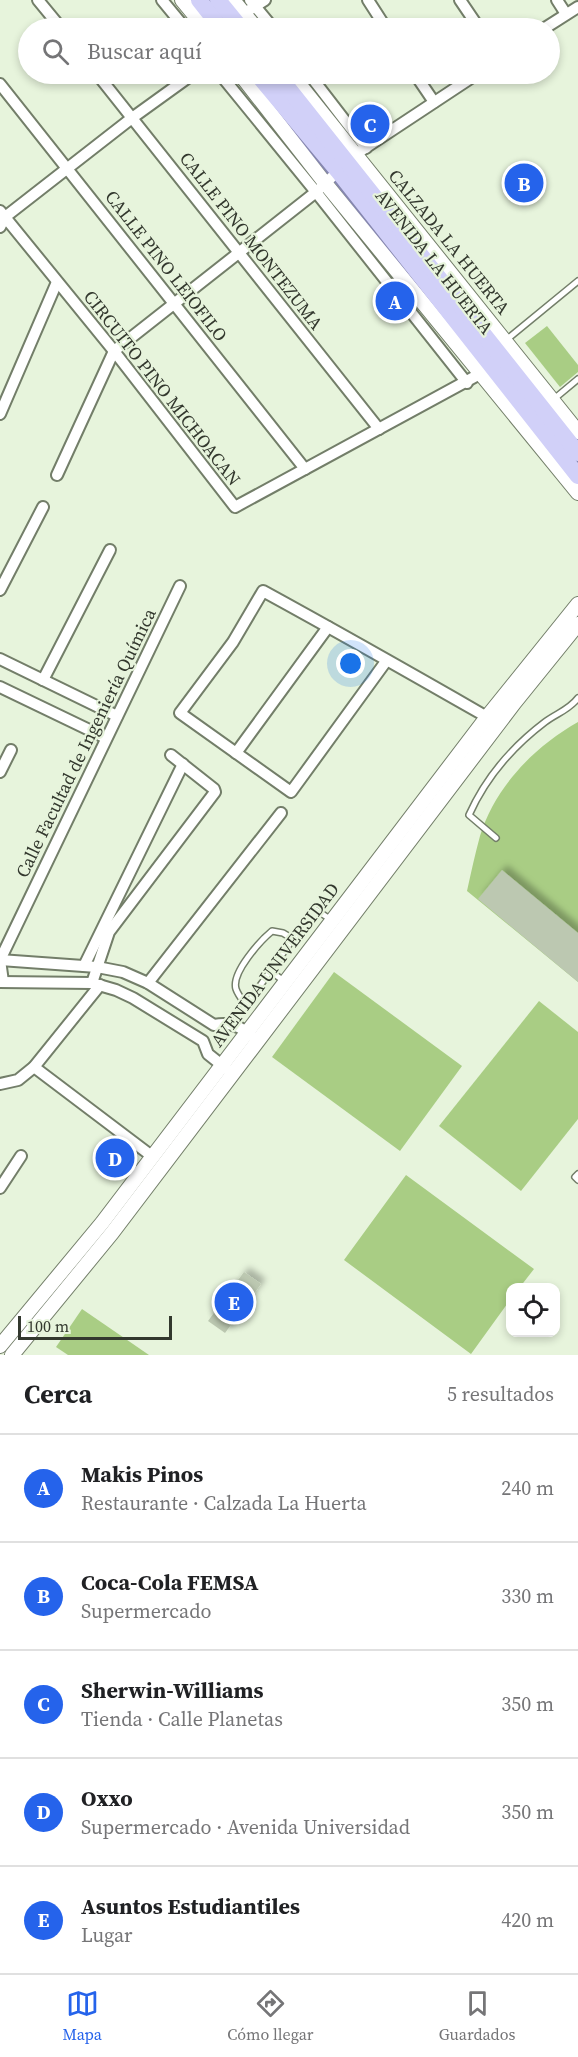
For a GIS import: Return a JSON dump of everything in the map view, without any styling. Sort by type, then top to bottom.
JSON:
[{"type":"main road","points":[[198,0],[244,14]]},
{"type":"main road","points":[[218,0],[244,14]]},
{"type":"main road","name":"AVENIDA LA HUERTA","points":[[266,84],[341,168],[493,358],[578,476]]},
{"type":"main road","name":"AVENIDA LA HUERTA","points":[[284,84],[341,168]]},
{"type":"main road","name":"AVENIDA LA HUERTA","points":[[493,358],[578,453]]},
{"type":"street","points":[[38,0],[53,18]]},
{"type":"street","points":[[162,0],[177,18]]},
{"type":"street","points":[[182,0],[197,18]]},
{"type":"street","points":[[233,0],[244,14]]},
{"type":"street","points":[[368,0],[380,18]]},
{"type":"street","points":[[460,0],[472,18]]},
{"type":"street","points":[[557,0],[566,14]]},
{"type":"street","points":[[560,18],[578,7]]},
{"type":"street","name":"CALLE PINO LEIOFILO","points":[[0,84],[305,469]]},
{"type":"street","name":"CALLE PINO MONTEZUMA","points":[[105,84],[379,429]]},
{"type":"street","points":[[2,218],[179,84]]},
{"type":"street","name":"CALZADA LA HUERTA","points":[[233,84],[341,168]]},
{"type":"street","name":"CALZADA LA HUERTA","points":[[251,84],[341,168],[493,358],[578,493]]},
{"type":"street","name":"CALZADA LA HUERTA","points":[[296,84],[341,168],[466,383]]},
{"type":"street","points":[[312,84],[341,168]]},
{"type":"street","points":[[422,84],[434,102]]},
{"type":"street","points":[[57,476],[114,351],[341,168],[462,84]]},
{"type":"street","name":"CIRCUITO PINO MICHOACAN","points":[[2,218],[114,351],[235,507],[466,383],[493,358]]},
{"type":"street","points":[[0,414],[57,282]]},
{"type":"street","name":"CALZADA LA HUERTA","points":[[493,358],[552,400],[578,432]]},
{"type":"street","points":[[0,590],[43,507]]},
{"type":"street","points":[[43,680],[110,550]]},
{"type":"street","name":"Calle Facultad de Ingenierίa Quίmica","points":[[0,960],[180,586]]},
{"type":"street","points":[[387,660],[291,792],[180,713],[233,642],[263,591],[332,629],[387,660],[487,717]]},
{"type":"street","name":"AVENIDA UNIVERSIDAD","points":[[253,1036],[285,982],[487,717],[578,604]]},
{"type":"street","name":"AVENIDA UNIVERSIDAD","points":[[0,1346],[227,1069],[578,624]]},
{"type":"street","points":[[236,753],[332,629]]},
{"type":"street","points":[[0,659],[117,716]]},
{"type":"street","points":[[0,687],[106,738]]},
{"type":"street","points":[[0,770],[11,750]]},
{"type":"street","points":[[0,1084],[18,1080],[34,1068],[96,984],[97,967],[105,931],[215,792],[171,755]]},
{"type":"street","points":[[84,966],[105,931],[183,764]]},
{"type":"street","points":[[148,983],[281,813]]},
{"type":"street","points":[[227,1069],[208,1054],[203,1041],[134,998],[96,984],[2,982],[0,960],[97,967],[123,972],[148,983],[214,1025],[234,1024],[253,1036]]},
{"type":"street","points":[[34,1068],[153,1157]]},
{"type":"street","name":"AVENIDA UNIVERSIDAD","points":[[12,1355],[112,1233],[227,1069]]},
{"type":"street","points":[[0,1188],[21,1156]]},
{"type":"lane","points":[[493,358],[578,281]]},
{"type":"lane","points":[[552,400],[578,379]]},
{"type":"lane","points":[[496,838],[470,815],[475,803],[496,769],[516,746],[546,721],[572,706],[578,698]]},
{"type":"lane","points":[[313,908],[332,920]]},
{"type":"lane","points":[[234,1024],[300,929]]},
{"type":"lane","points":[[246,1005],[236,990],[240,969],[272,931],[284,933],[292,939]]},
{"type":"lane","points":[[270,971],[285,982]]},
{"type":"lane","points":[[578,1174],[576,1177],[578,1180]]},
{"type":"green space","points":[[547,326],[578,365],[578,372],[560,387],[525,343]]},
{"type":"green space","points":[[578,722],[578,982],[467,891],[480,836],[495,801],[518,770],[532,756],[546,743]]},
{"type":"green space","points":[[334,972],[462,1066],[400,1151],[272,1057]]},
{"type":"green space","points":[[539,1001],[578,1032],[578,1119],[521,1191],[439,1126]]},
{"type":"green space","points":[[406,1175],[534,1269],[523,1283],[506,1283],[506,1306],[471,1354],[344,1260]]},
{"type":"green space","points":[[82,1309],[149,1355],[68,1355],[56,1347]]},
{"type":"building","points":[[502,870],[578,933],[578,982],[478,899]]},
{"type":"building","points":[[113,1141],[132,1156],[118,1176],[97,1161]]},
{"type":"building","points":[[244,1272],[261,1284],[225,1333],[208,1321]]},
{"type":"place","name":"Sherwin-Williams","points":[[370,124]]},
{"type":"place","name":"Coca-Cola FEMSA","points":[[524,183]]},
{"type":"place","name":"Makis Pinos","points":[[395,301]]},
{"type":"place","name":"Oxxo","points":[[115,1158]]},
{"type":"place","name":"Asuntos Estudiantiles","points":[[234,1302]]}]
